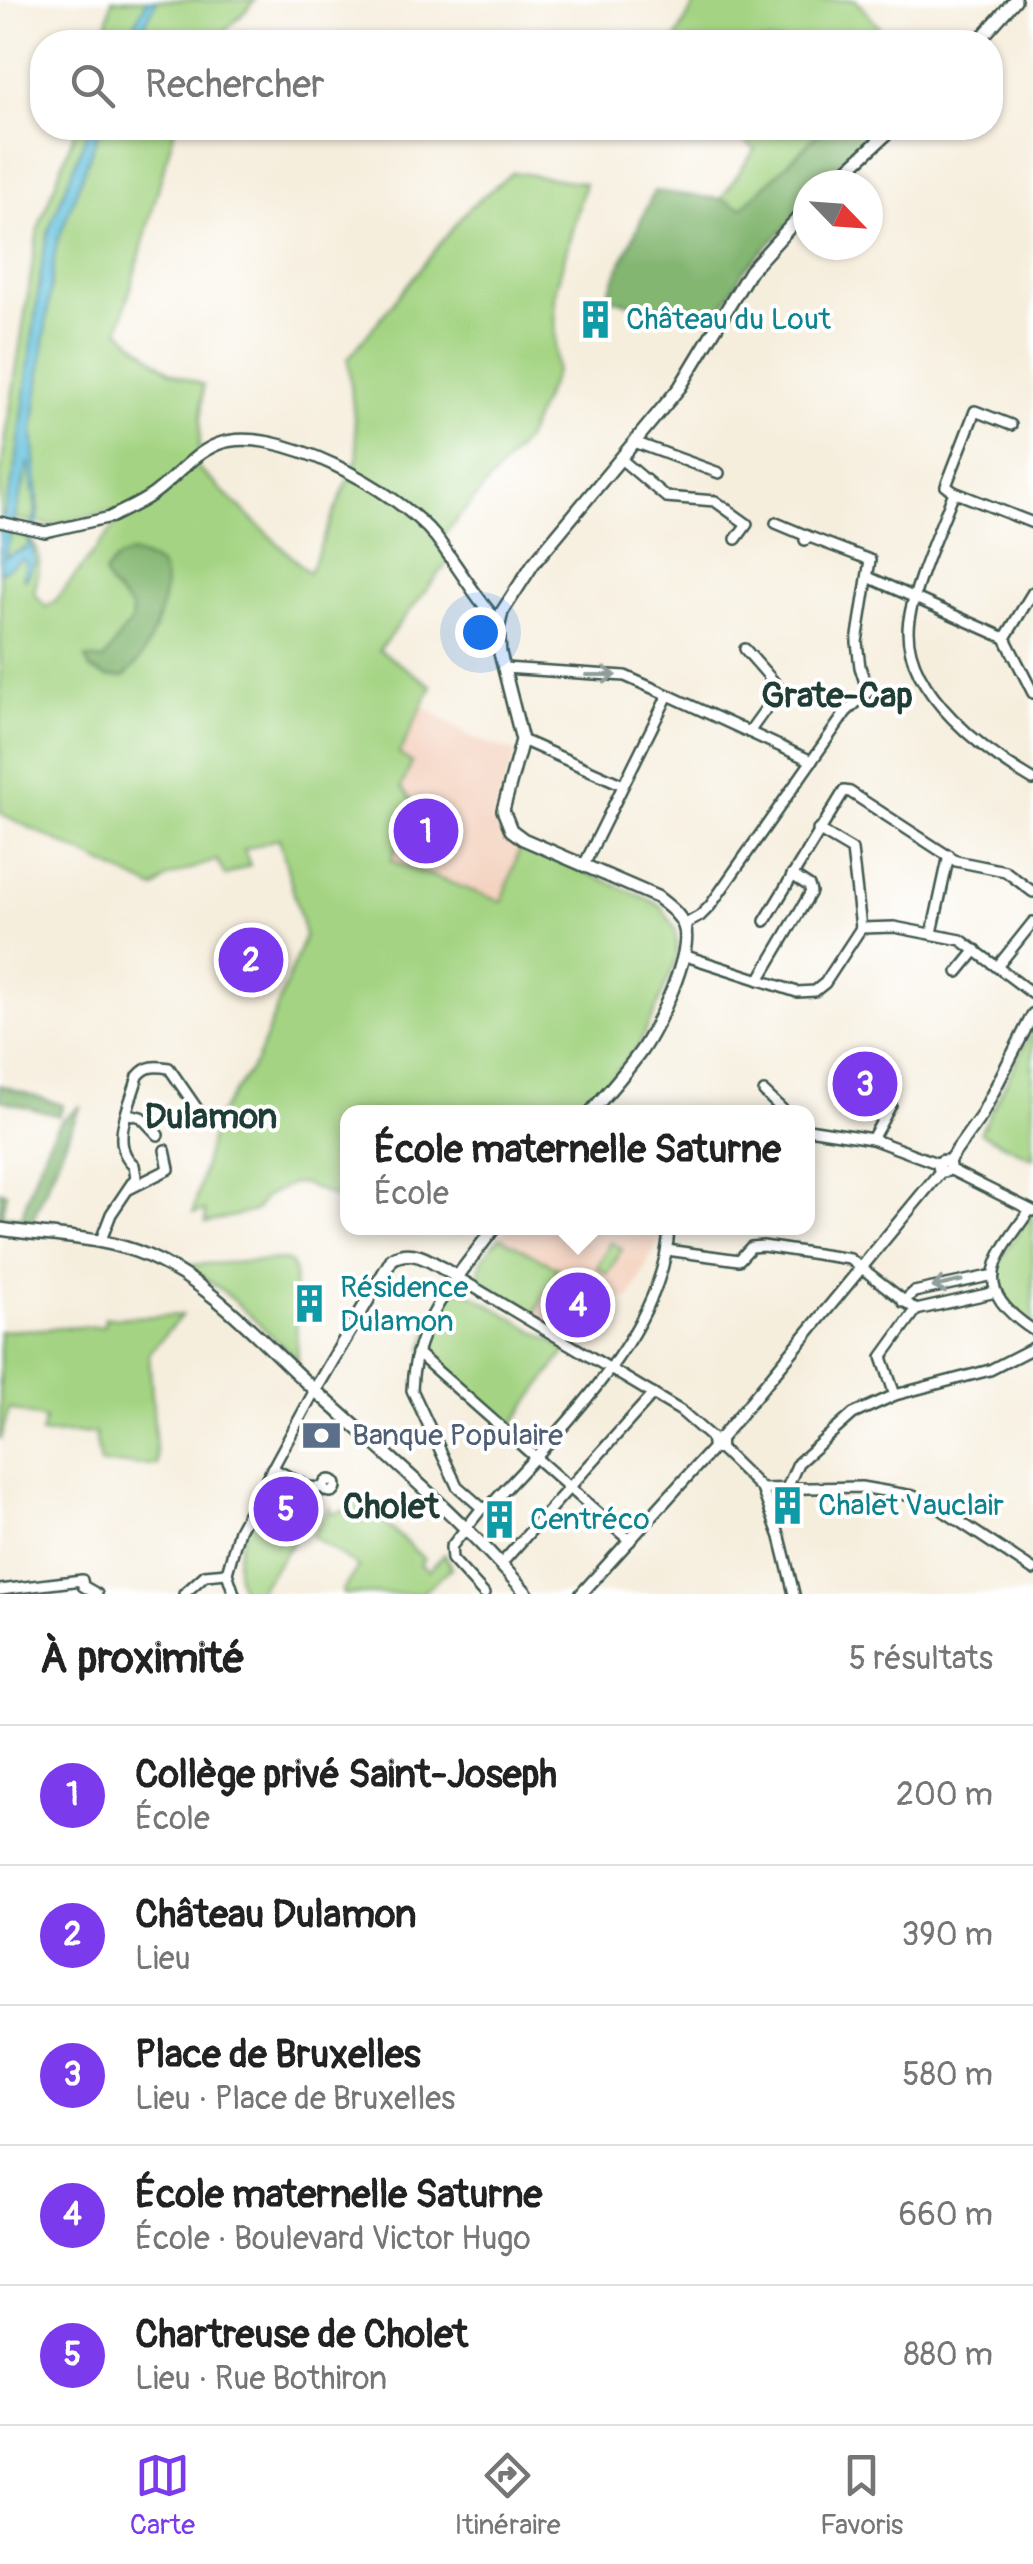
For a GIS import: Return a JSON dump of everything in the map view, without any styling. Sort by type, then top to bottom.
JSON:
[{"type":"main road","points":[[989,30],[1015,0]]},
{"type":"main road","points":[[847,170],[880,140]]},
{"type":"main road","points":[[599,1105],[657,1023],[683,955],[684,925],[657,897],[511,830],[505,820],[506,797],[522,740],[498,637],[499,620],[532,564],[680,387],[750,271],[793,224]]},
{"type":"main road","points":[[0,1228],[101,1240],[147,1256],[192,1280],[466,1527],[527,1594]]},
{"type":"main road","points":[[315,1390],[392,1259],[412,1254],[457,1277],[489,1235]]},
{"type":"street","points":[[1010,425],[975,411],[946,486],[1033,523]]},
{"type":"street","points":[[0,522],[34,530],[77,527],[111,517],[156,492],[192,458],[214,445],[231,440],[267,441],[357,475],[412,512],[453,557],[494,619],[499,620]]},
{"type":"street","points":[[636,444],[719,473]]},
{"type":"street","points":[[622,460],[666,497],[718,503],[747,524],[736,539]]},
{"type":"street","points":[[954,492],[909,620],[908,640],[926,684],[966,733],[1033,780]]},
{"type":"street","points":[[684,925],[710,906],[846,712],[868,692],[857,642],[871,564],[868,558],[776,524]]},
{"type":"street","points":[[868,578],[1005,638],[1033,693]]},
{"type":"street","points":[[1005,638],[1033,592]]},
{"type":"street","points":[[745,649],[780,689],[749,732]]},
{"type":"street","points":[[504,668],[626,676],[812,761]]},
{"type":"street","points":[[584,864],[668,695]]},
{"type":"street","points":[[522,740],[624,785]]},
{"type":"street","points":[[765,920],[839,795],[850,792],[949,855],[967,864],[1005,871],[1033,892]]},
{"type":"street","points":[[683,955],[797,992],[815,991],[826,982],[862,928],[852,850],[818,830]]},
{"type":"street","points":[[932,933],[949,855]]},
{"type":"street","points":[[759,980],[811,892],[809,886],[792,875]]},
{"type":"street","points":[[772,910],[794,922]]},
{"type":"street","points":[[997,968],[1033,922]]},
{"type":"street","points":[[862,928],[878,926],[961,940],[1033,994]]},
{"type":"street","points":[[958,972],[976,950]]},
{"type":"street","points":[[581,1594],[717,1444],[944,1166],[981,1116],[1033,1014]]},
{"type":"street","points":[[101,1240],[111,1214],[136,1178],[134,1165],[124,1157],[119,1142],[138,1076],[154,1066],[169,1068],[198,1110]]},
{"type":"street","points":[[872,1139],[890,1105],[876,1087]]},
{"type":"street","points":[[764,1092],[778,1105]]},
{"type":"street","points":[[128,1114],[141,1118],[158,1134]]},
{"type":"street","points":[[815,1130],[872,1139],[944,1166],[1032,1210],[1002,1246],[994,1275],[996,1292],[1007,1308],[1033,1330]]},
{"type":"street","points":[[126,1190],[169,1169],[165,1150]]},
{"type":"street","points":[[484,1594],[451,1556],[452,1547],[482,1508],[490,1506],[535,1457],[610,1368],[650,1300],[668,1250],[669,1235]]},
{"type":"street","points":[[668,1250],[739,1260],[752,1247],[764,1246],[843,1256],[916,1310]]},
{"type":"street","points":[[903,1302],[914,1292],[994,1275]]},
{"type":"street","points":[[482,1508],[457,1486],[412,1390],[417,1352],[430,1318],[457,1277],[681,1411],[717,1444],[762,1489],[780,1537],[794,1594]]},
{"type":"street","points":[[895,1395],[882,1357],[916,1310],[996,1292]]},
{"type":"street","points":[[787,1488],[798,1464],[837,1426],[870,1404],[990,1370],[1033,1348]]},
{"type":"street","points":[[417,1352],[630,1540]]},
{"type":"street","points":[[234,1594],[226,1572],[239,1530],[315,1390]]},
{"type":"street","points":[[501,1564],[653,1394]]},
{"type":"street","points":[[272,1468],[308,1488],[324,1488]]},
{"type":"street","points":[[762,1489],[861,1487],[924,1500],[1033,1570]]},
{"type":"street","points":[[184,1594],[201,1578],[226,1572]]},
{"type":"street","points":[[0,1590],[82,1580],[83,1586],[97,1594]]},
{"type":"shaded area","points":[[422,705],[471,737],[516,752],[493,821],[502,825],[500,833],[521,845],[502,902],[391,861],[414,803],[400,787],[399,754]]},
{"type":"shaded area","points":[[662,1235],[629,1300],[622,1297],[612,1317],[604,1314],[588,1347],[534,1315],[558,1268],[500,1237]]},
{"type":"green space","points":[[112,0],[255,0],[226,30],[106,30]]},
{"type":"green space","points":[[697,0],[856,0],[882,30],[681,30]]},
{"type":"green space","points":[[71,140],[172,140],[119,330],[170,372],[203,385],[198,468],[309,573],[358,456],[348,359],[468,209],[513,172],[585,183],[555,292],[556,371],[525,440],[436,544],[449,561],[379,650],[432,686],[399,754],[412,763],[401,787],[414,803],[391,861],[502,902],[521,845],[646,898],[662,907],[676,930],[677,958],[638,1046],[590,1102],[340,1105],[340,1200],[293,1183],[265,1197],[255,1211],[206,1223],[205,1211],[193,1213],[215,1119],[256,1062],[305,935],[279,838],[244,850],[250,865],[225,876],[217,860],[168,877],[155,889],[0,813],[0,529],[25,537],[37,549],[39,567],[34,593],[46,607],[56,600],[120,519],[111,511],[51,525],[0,516],[0,475],[38,229]]},
{"type":"green space","points":[[742,140],[812,140],[742,208],[721,199],[755,149]]},
{"type":"green space","points":[[812,140],[874,140],[843,170],[793,170],[793,219],[744,270],[714,321],[606,298],[654,191],[721,199],[742,208]]},
{"type":"green space","points":[[131,553],[160,567],[164,575],[163,599],[138,662],[124,677],[107,677],[90,669],[86,658],[103,660],[131,623],[132,609],[104,574],[117,559]]},
{"type":"green space","points":[[1033,1029],[1033,1158],[980,1133]]},
{"type":"green space","points":[[0,1085],[63,1105],[59,1116],[0,1100]]},
{"type":"green space","points":[[81,1105],[31,1224],[0,1221],[0,1190],[6,1193],[2,1215],[22,1217],[51,1137],[62,1120]]},
{"type":"green space","points":[[1033,1215],[1033,1327],[1004,1297],[997,1274],[1007,1250]]},
{"type":"green space","points":[[500,1237],[558,1268],[534,1315],[480,1280],[482,1261]]},
{"type":"green space","points":[[610,1242],[622,1249],[608,1274],[597,1268]]},
{"type":"green space","points":[[284,1260],[294,1270],[298,1360],[223,1291],[186,1265]]},
{"type":"green space","points":[[464,1290],[567,1350],[510,1428],[423,1349],[431,1324],[452,1291]]},
{"type":"green space","points":[[182,1315],[149,1353],[157,1465],[100,1464],[95,1433],[41,1434],[45,1419],[9,1409],[0,1440],[0,1331],[104,1326],[105,1318]]},
{"type":"green space","points":[[261,1501],[277,1512],[274,1518],[298,1535],[256,1594],[244,1594],[237,1558]]},
{"type":"green space","points":[[361,1501],[424,1559],[420,1564],[428,1571],[445,1554],[451,1568],[421,1594],[343,1594],[358,1567],[312,1536],[330,1507],[332,1514]]},
{"type":"water","points":[[147,0],[157,0],[142,30],[132,30]]},
{"type":"water","points":[[84,140],[96,140],[56,246],[33,431],[38,499],[38,522],[31,539],[35,562],[25,579],[26,562],[22,559],[0,573],[0,530],[16,465],[49,229]],"holes":[[[29,462],[36,510],[27,548],[5,557]]]},
{"type":"place","name":"Château du Lout","points":[[596,319]]},
{"type":"place","name":"Collège privé Saint-Joseph","points":[[426,831]]},
{"type":"place","name":"Château Dulamon","points":[[251,960]]},
{"type":"place","name":"Place de Bruxelles","points":[[865,1084]]},
{"type":"place","name":"Résidence Dulamon","points":[[310,1304]]},
{"type":"place","name":"École maternelle Saturne","points":[[578,1305]]},
{"type":"place","name":"Banque Populaire","points":[[322,1435]]},
{"type":"place","name":"Chalet Vauclair","points":[[788,1505]]},
{"type":"place","name":"Chartreuse de Cholet","points":[[286,1509]]},
{"type":"place","name":"Centréco","points":[[500,1519]]},
{"type":"district","name":"Grate-Cap","points":[[837,695]]},
{"type":"district","name":"Dulamon","points":[[211,1116]]},
{"type":"district","name":"Cholet","points":[[391,1506]]}]
